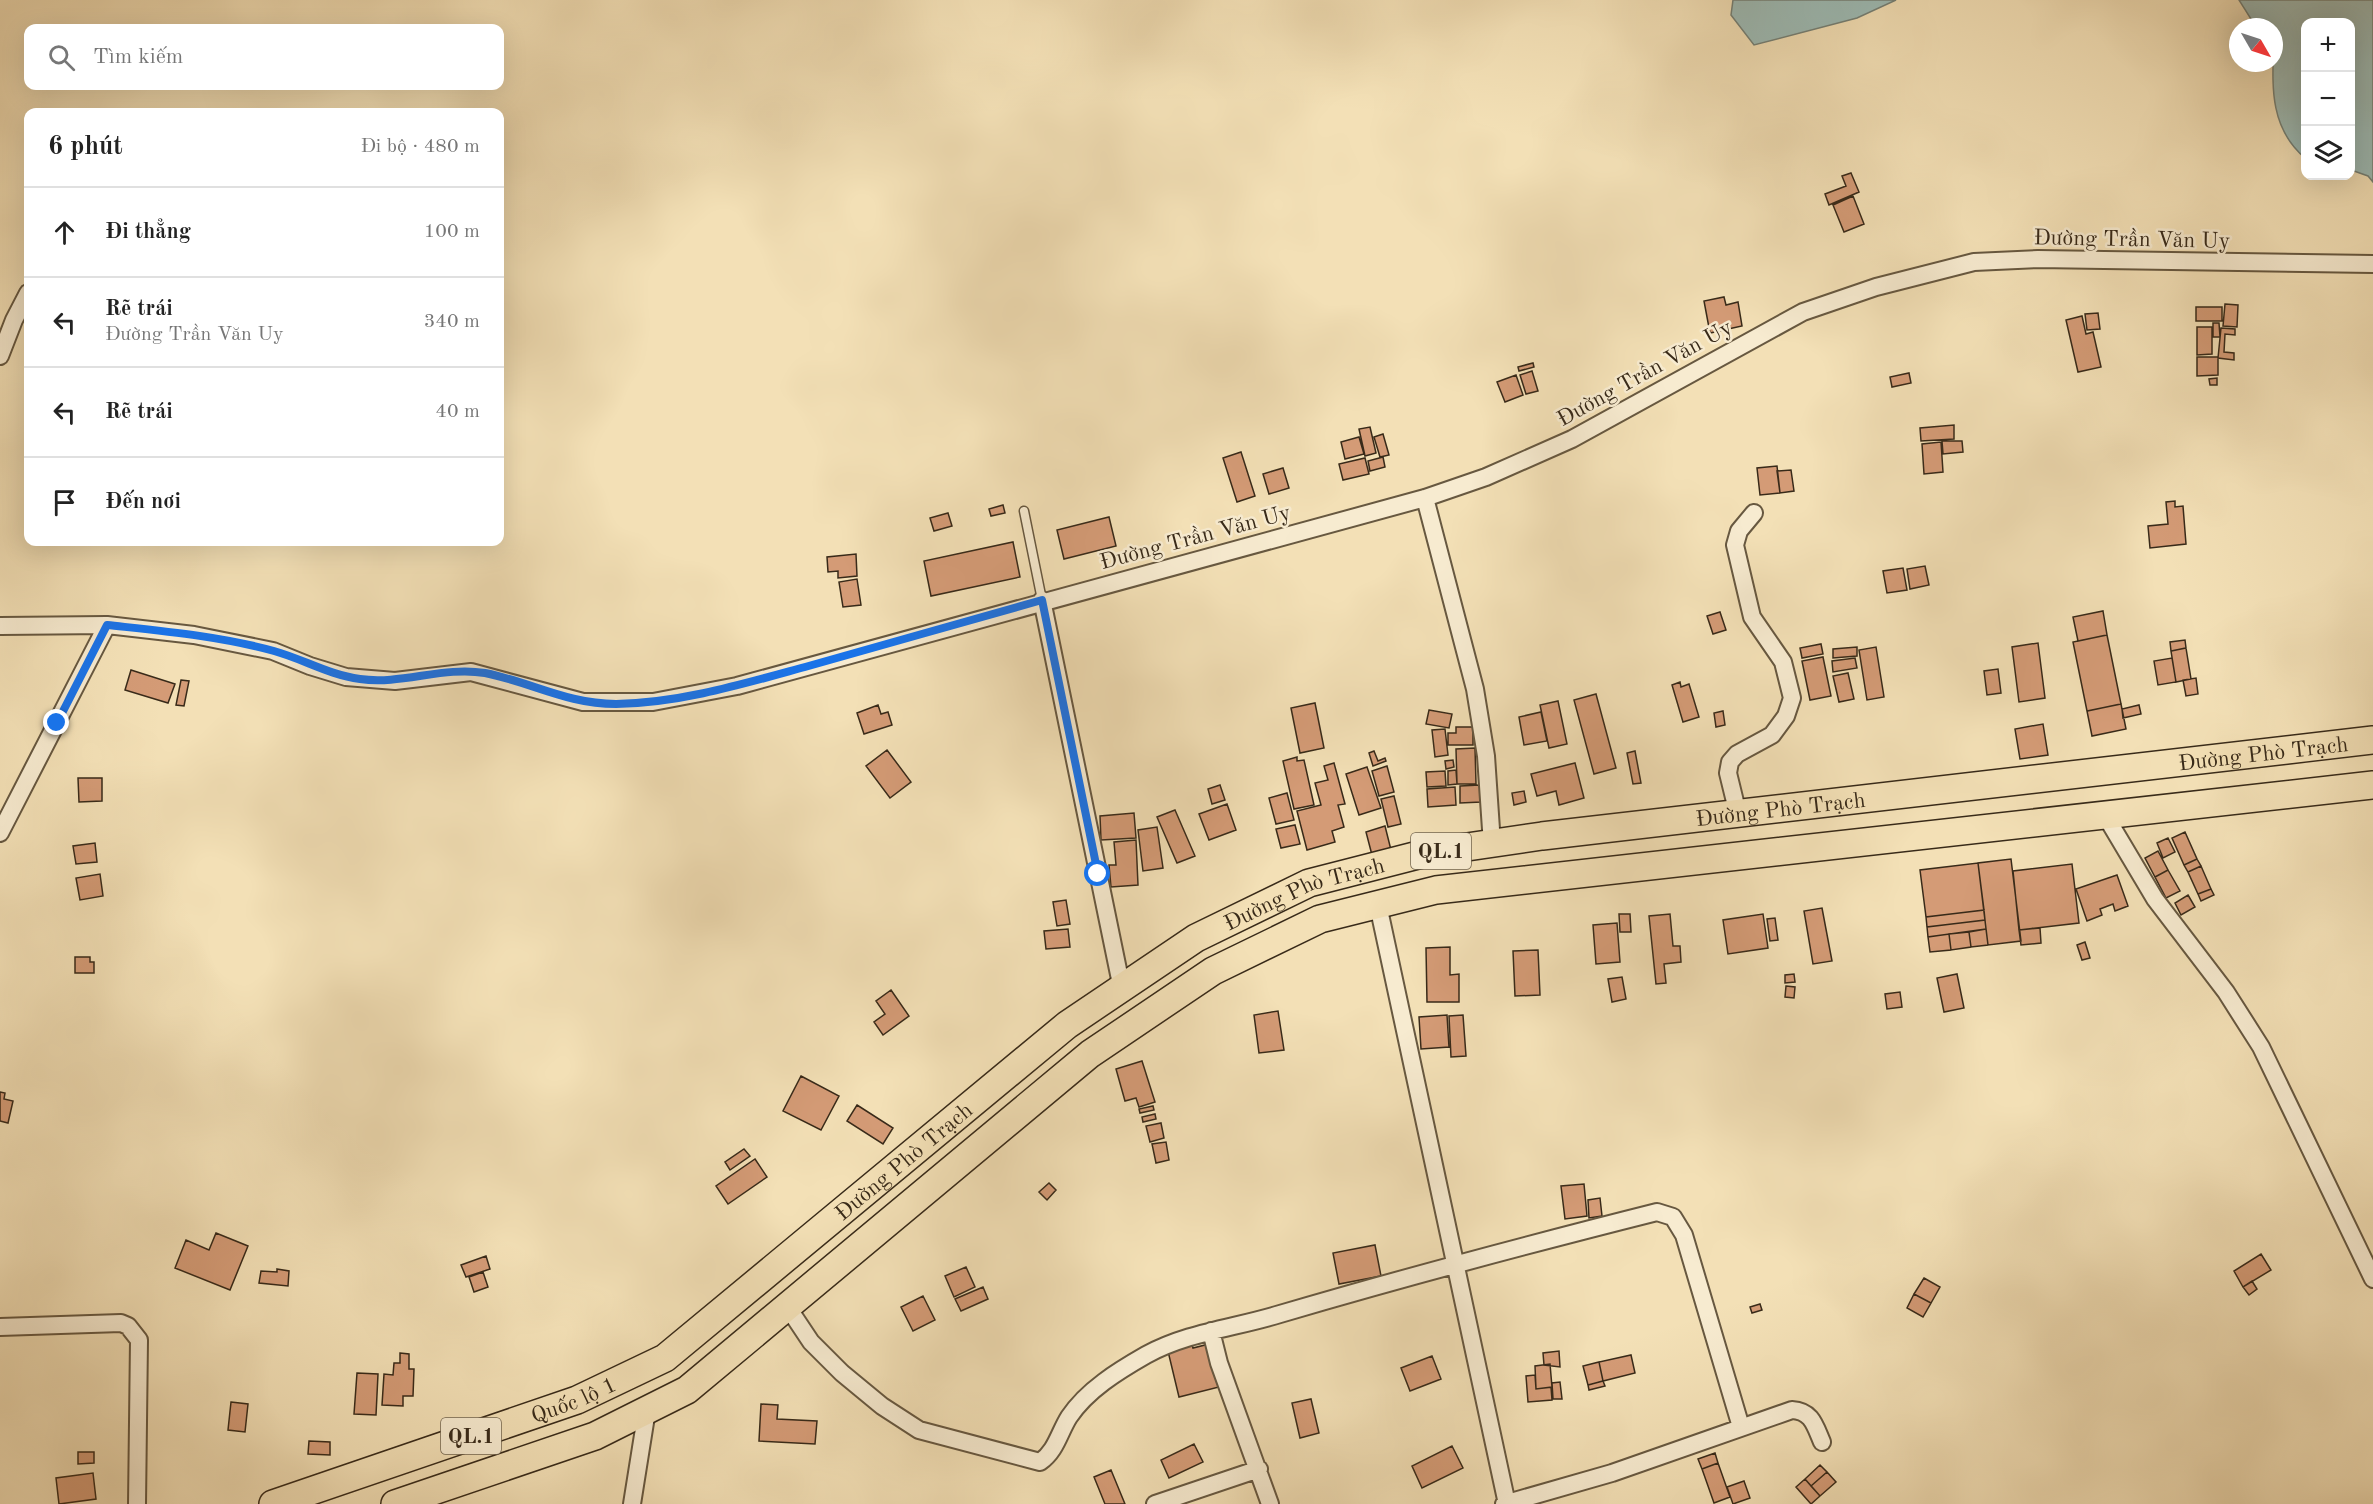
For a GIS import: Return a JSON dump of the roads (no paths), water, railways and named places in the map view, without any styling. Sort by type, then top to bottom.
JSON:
[{"type":"highway","name":"Đường Phò Trạch","points":[[665,1358],[1067,1025],[1196,938],[1309,883],[1426,853],[1492,844],[2373,740]]},
{"type":"highway","name":"Đường Phò Trạch","points":[[687,1390],[1090,1054],[1213,971],[1320,919],[1436,890],[2373,786]]},
{"type":"highway","name":"Quốc lộ 1","points":[[273,1504],[577,1400],[665,1358]]},
{"type":"highway","name":"Quốc lộ 1","points":[[395,1504],[595,1436],[687,1390]]},
{"type":"street","name":"Đường Trần Văn Uy","points":[[0,627],[107,625],[194,635],[273,651],[330,673],[362,680],[394,681],[471,672],[487,674],[574,700],[616,704],[653,702],[737,686],[1042,600],[1425,498],[1486,477],[1572,439],[1803,312],[1876,287],[1974,262],[2038,259],[2373,264]]},
{"type":"street","points":[[0,356],[24,301]]},
{"type":"street","points":[[1425,498],[1475,689],[1486,756],[1492,844]]},
{"type":"street","points":[[1738,814],[1728,772],[1730,762],[1737,754],[1772,735],[1786,716],[1792,698],[1783,662],[1752,617],[1735,545],[1739,531],[1754,513]]},
{"type":"street","points":[[1042,600],[1122,989]]},
{"type":"street","points":[[0,833],[107,625]]},
{"type":"street","points":[[2105,815],[2155,899],[2226,992],[2261,1047],[2373,1279]]},
{"type":"street","points":[[1378,905],[1506,1504],[1612,1473],[1792,1410],[1799,1410],[1812,1418],[1822,1442]]},
{"type":"street","points":[[787,1306],[812,1342],[842,1373],[882,1406],[919,1430],[1040,1462],[1049,1456],[1069,1417],[1094,1388],[1146,1355],[1182,1337],[1240,1326],[1454,1263],[1657,1212],[1673,1217],[1684,1235],[1741,1427]]},
{"type":"street","points":[[0,1327],[121,1323],[135,1333],[139,1340],[137,1504]]},
{"type":"street","points":[[1211,1331],[1219,1363],[1270,1504]]},
{"type":"street","points":[[632,1504],[647,1410]]},
{"type":"street","points":[[1155,1504],[1210,1483],[1259,1469]]},
{"type":"lane","points":[[1024,511],[1042,600]]},
{"type":"water","points":[[1733,0],[1896,0],[1857,18],[1754,45],[1731,15]]},
{"type":"water","points":[[2239,0],[2373,0],[2373,182],[2368,176],[2355,171],[2355,18],[2301,18],[2301,154],[2283,129],[2274,97],[2273,72],[2283,72],[2283,18],[2250,18]]}]
